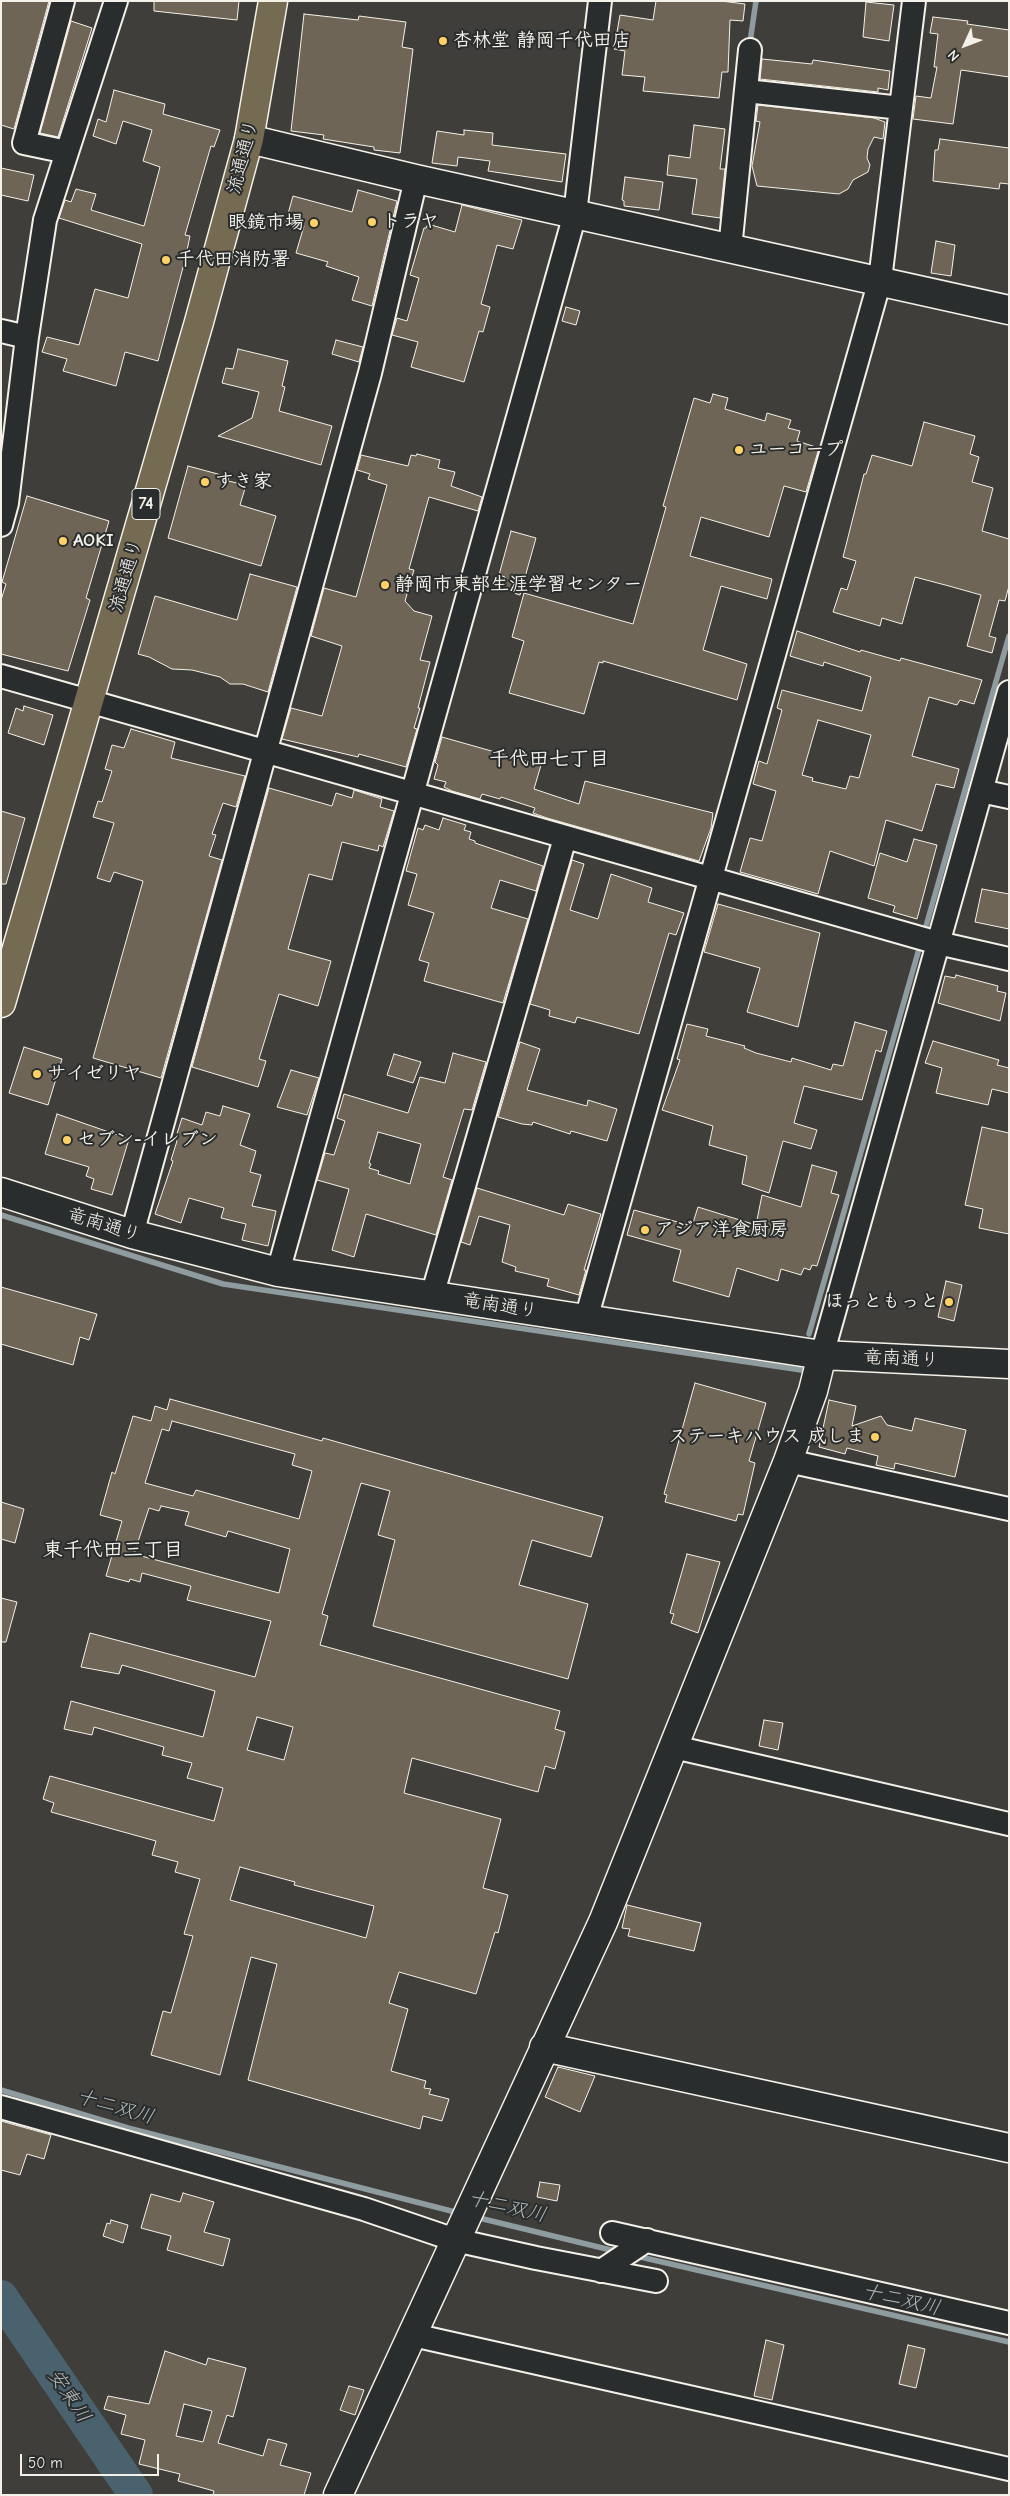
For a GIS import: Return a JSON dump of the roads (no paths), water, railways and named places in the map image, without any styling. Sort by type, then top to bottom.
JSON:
[{"type":"main road","name":"流通通り","points":[[1,1003],[199,322],[249,139],[274,1]]},
{"type":"street","points":[[63,1],[24,143],[67,152]]},
{"type":"street","points":[[1,525],[7,503],[27,337],[45,220],[116,1]]},
{"type":"street","points":[[278,1272],[575,214],[600,1]]},
{"type":"street","points":[[586,1319],[880,280],[914,1]]},
{"type":"street","points":[[730,249],[750,50]]},
{"type":"street","points":[[746,91],[901,108]]},
{"type":"street","points":[[249,139],[416,179],[1009,310]]},
{"type":"street","points":[[132,1234],[370,373],[416,179]]},
{"type":"street","points":[[1,331],[27,337]]},
{"type":"street","points":[[1,676],[413,795],[938,943],[1009,959]]},
{"type":"street","points":[[338,2495],[603,1922],[788,1461],[813,1391],[1009,692]]},
{"type":"street","points":[[981,791],[1009,797]]},
{"type":"street","points":[[432,1296],[565,838]]},
{"type":"street","name":"竜南通り","points":[[1,1192],[132,1234],[278,1272],[822,1355],[1009,1364]]},
{"type":"street","points":[[788,1461],[1009,1508]]},
{"type":"street","points":[[674,1747],[1009,1824]]},
{"type":"street","points":[[544,2047],[1009,2148]]},
{"type":"street","points":[[1,2106],[364,2209],[462,2225],[601,2271],[656,2281]]},
{"type":"street","points":[[612,2233],[1009,2323]]},
{"type":"street","points":[[601,2271],[647,2240]]},
{"type":"street","points":[[412,2335],[1009,2469]]},
{"type":"waterway","points":[[750,42],[756,1]]},
{"type":"waterway","points":[[924,933],[1009,636]]},
{"type":"waterway","points":[[809,1334],[921,942]]},
{"type":"waterway","points":[[1,1215],[223,1284],[801,1370]]},
{"type":"waterway","name":"十二双川","points":[[1,2090],[128,2128],[459,2213]]},
{"type":"waterway","name":"十二双川","points":[[475,2217],[619,2252]]},
{"type":"waterway","name":"十二双川","points":[[636,2256],[1009,2342]]},
{"type":"waterway","name":"安東川","points":[[1,2297],[136,2495]]},
{"type":"place","name":"杏林堂 静岡千代田店","points":[[443,41]]},
{"type":"place","name":"トラヤ","points":[[372,222]]},
{"type":"place","name":"眼鏡市場","points":[[314,223]]},
{"type":"place","name":"千代田消防署","points":[[166,260]]},
{"type":"place","name":"ユーコープ","points":[[739,450]]},
{"type":"place","name":"すき家","points":[[205,482]]},
{"type":"place","name":"AOKI","points":[[63,541]]},
{"type":"place","name":"静岡市東部生涯学習センター","points":[[385,585]]},
{"type":"place","name":"サイゼリヤ","points":[[37,1074]]},
{"type":"place","name":"セブン-イレブン","points":[[67,1140]]},
{"type":"place","name":"アジア洋食厨房","points":[[645,1230]]},
{"type":"place","name":"ほっともっと","points":[[949,1302]]},
{"type":"place","name":"ステーキハウス 成しま","points":[[875,1437]]},
{"type":"district","name":"千代田七丁目","points":[[549,759]]},
{"type":"district","name":"東千代田三丁目","points":[[113,1550]]}]
